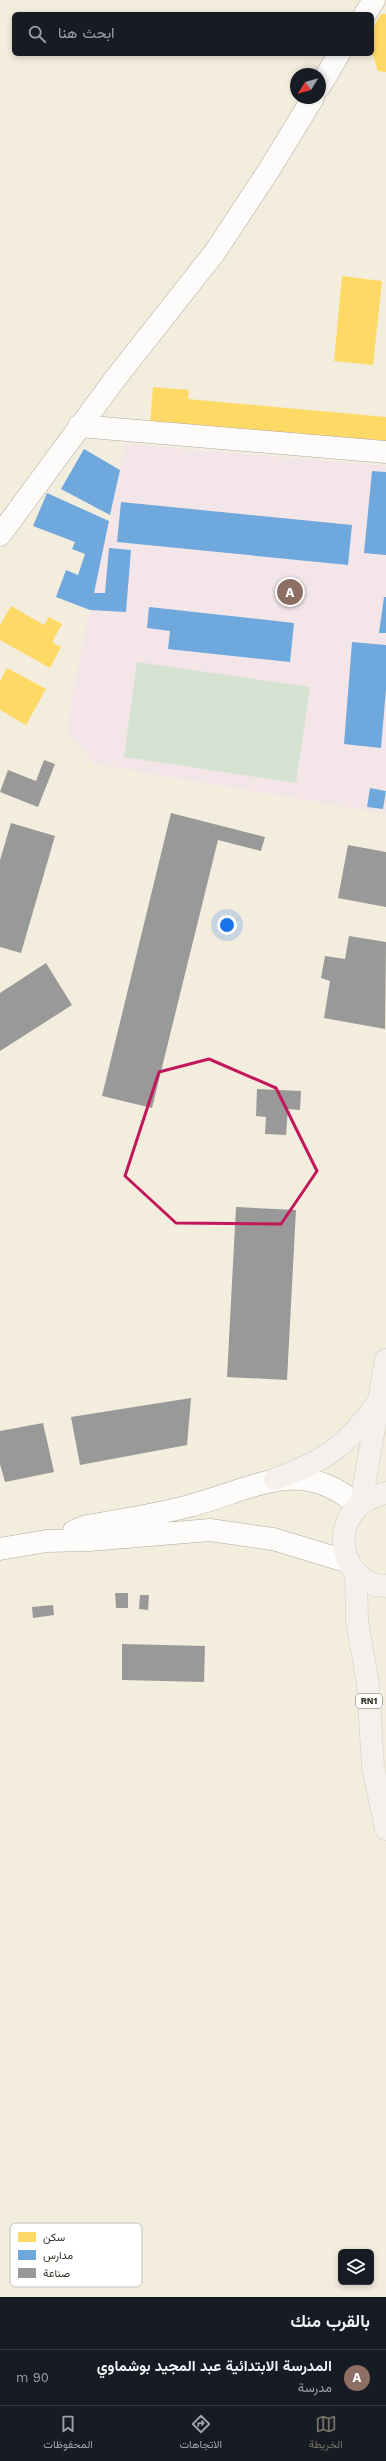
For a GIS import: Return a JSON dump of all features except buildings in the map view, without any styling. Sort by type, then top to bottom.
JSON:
[{"type":"main road","name":"RN1","points":[[386,1360],[380,1400],[360,1504],[350,1515],[343,1538],[352,1567],[358,1621],[368,1684],[373,1767],[386,1829]]},
{"type":"main road","points":[[275,1479],[307,1468],[335,1450],[360,1427],[380,1400]]},
{"type":"main road","points":[[360,1504],[373,1496],[386,1493]]},
{"type":"main road","points":[[352,1567],[368,1581],[386,1586]]},
{"type":"street","points":[[366,12],[374,0]]},
{"type":"street","points":[[326,76],[338,56]]},
{"type":"street","points":[[0,535],[80,426],[215,252],[269,170],[309,104]]},
{"type":"street","points":[[80,426],[386,452]]},
{"type":"street","points":[[47,1541],[87,1526],[189,1506],[275,1479],[311,1480],[345,1494],[360,1504]]},
{"type":"street","points":[[0,1549],[47,1541],[89,1540],[210,1530],[273,1540],[352,1567]]},
{"type":"highlighted area","points":[[209,1059],[276,1088],[317,1171],[281,1224],[176,1223],[125,1176],[159,1072]]},
{"type":"shaded area","points":[[125,444],[386,466],[386,814],[95,764],[67,732],[74,686]]},
{"type":"green space","points":[[137,662],[310,687],[296,783],[124,757]]},
{"type":"place","name":"المدرسة الابتدائية عبد المجيد بوشماوي","points":[[290,592]]}]
